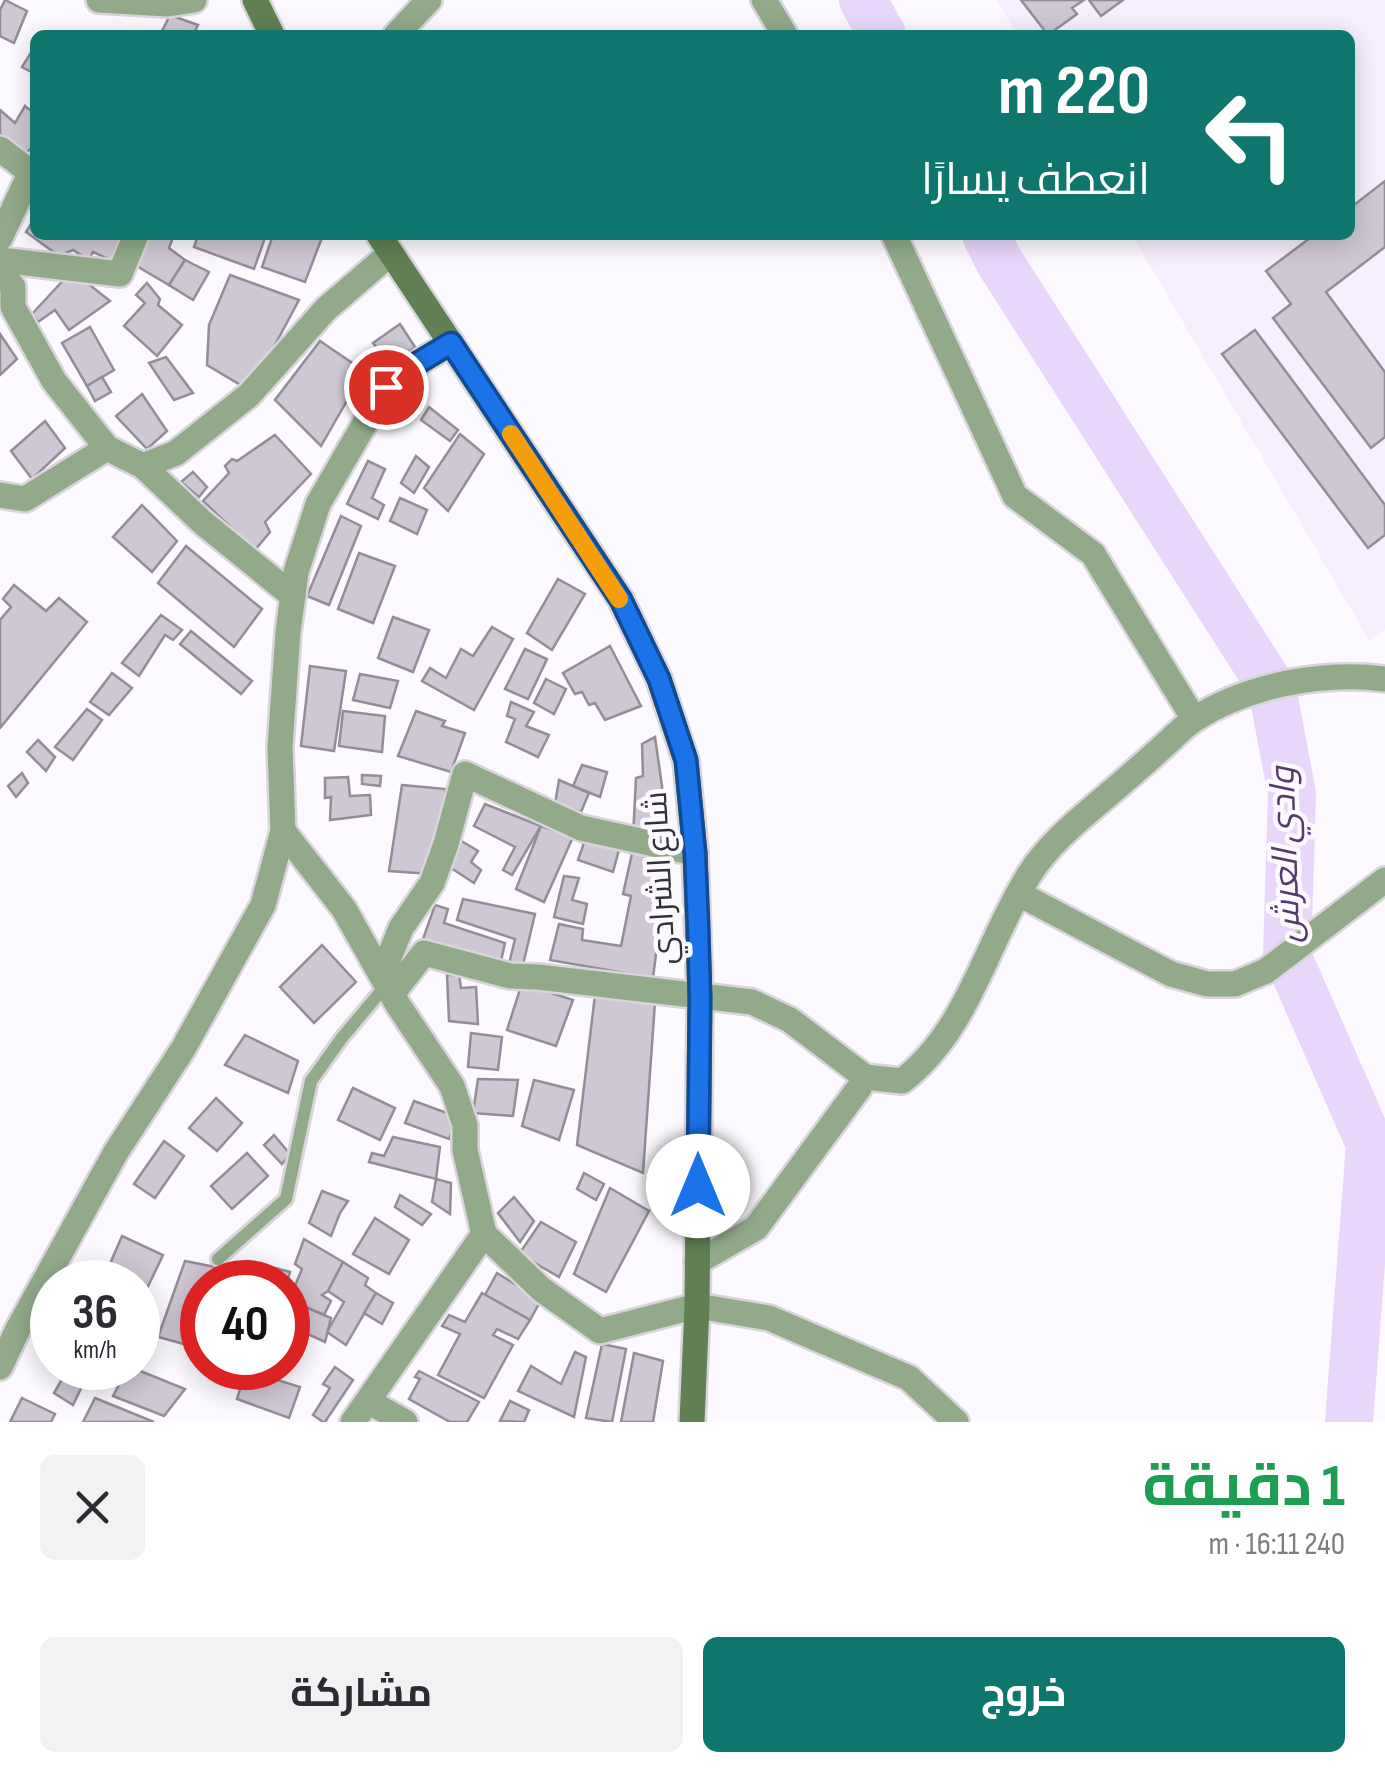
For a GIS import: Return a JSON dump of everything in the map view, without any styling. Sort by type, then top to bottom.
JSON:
[{"type":"street","points":[[99,0],[168,4],[194,0]]},
{"type":"street","points":[[256,0],[270,30]]},
{"type":"street","points":[[401,30],[429,0]]},
{"type":"street","points":[[764,0],[783,30]]},
{"type":"street","points":[[0,149],[30,173]]},
{"type":"street","points":[[0,238],[30,181]]},
{"type":"street","points":[[0,260],[120,274],[134,240]]},
{"type":"street","points":[[896,240],[1015,496],[1093,554],[1194,719]]},
{"type":"street","points":[[142,466],[176,454],[249,396],[385,244]]},
{"type":"street","name":"شارع الشرادي","points":[[385,244],[621,600],[659,679],[686,760],[695,853],[700,998],[692,1422]]},
{"type":"street","points":[[0,271],[13,287],[13,307],[54,381],[107,448],[142,466],[202,522],[293,596]]},
{"type":"street","points":[[0,1367],[108,1167],[183,1049],[264,906],[282,830],[280,747],[296,572],[318,504],[386,387],[451,343]]},
{"type":"street","points":[[0,496],[25,499],[107,448]]},
{"type":"street","points":[[387,984],[424,953],[510,976],[752,1002],[790,1020],[865,1078],[902,1081],[923,1065],[948,1034],[1029,875],[1057,839],[1194,719],[1242,696],[1289,683],[1326,677],[1385,679]]},
{"type":"street","points":[[387,984],[401,928],[432,883],[464,774],[581,828],[695,853]]},
{"type":"street","points":[[282,830],[344,910],[452,1086],[465,1124],[465,1150],[484,1234],[542,1289],[600,1331],[697,1306],[769,1318],[909,1378],[956,1422]]},
{"type":"street","points":[[1019,894],[1171,974],[1208,984],[1235,984],[1266,970],[1385,880]]},
{"type":"street","points":[[698,1262],[756,1228],[865,1078]]},
{"type":"street","points":[[406,1422],[360,1411],[484,1234]]},
{"type":"lane","points":[[218,1259],[286,1199],[311,1081],[340,1038],[387,984]]},
{"type":"shaded area","points":[[997,0],[1385,0],[1385,629],[1369,640],[1135,240],[1355,240],[1355,30],[1014,30]]},
{"type":"building","points":[[5,0],[27,11],[14,43],[0,36],[0,10]]},
{"type":"building","points":[[1021,0],[1084,0],[1072,8],[1077,14],[1055,30],[1044,30]]},
{"type":"building","points":[[1089,0],[1123,0],[1101,16]]},
{"type":"building","points":[[170,15],[198,25],[196,30],[162,30]]},
{"type":"building","points":[[30,54],[30,71],[22,67]]},
{"type":"building","points":[[25,106],[30,110],[30,149],[25,155],[0,134],[0,110],[15,123]]},
{"type":"building","points":[[1385,181],[1385,247],[1326,292],[1385,372],[1385,437],[1371,448],[1273,318],[1291,304],[1266,271],[1307,240],[1355,240],[1355,204]]},
{"type":"building","points":[[37,240],[127,241],[115,262],[93,252],[89,260],[73,250],[59,256]]},
{"type":"building","points":[[148,240],[172,240],[169,248],[185,260],[169,285],[135,265]]},
{"type":"building","points":[[196,240],[264,240],[254,269],[194,247]]},
{"type":"building","points":[[271,240],[321,240],[305,282],[262,267]]},
{"type":"building","points":[[185,260],[209,272],[193,300],[169,285]]},
{"type":"building","points":[[72,271],[110,301],[69,330],[55,310],[38,322],[32,314]]},
{"type":"building","points":[[230,275],[299,300],[269,356],[244,387],[207,365],[209,325]]},
{"type":"building","points":[[147,283],[160,299],[158,305],[182,325],[157,356],[124,326],[145,303],[136,295]]},
{"type":"building","points":[[400,324],[415,347],[391,366],[373,343]]},
{"type":"building","points":[[90,327],[114,370],[87,386],[62,343]]},
{"type":"building","points":[[1255,330],[1385,505],[1385,535],[1368,548],[1222,354]]},
{"type":"building","points":[[0,334],[17,359],[0,375]]},
{"type":"building","points":[[320,341],[364,371],[321,446],[275,400]]},
{"type":"building","points":[[166,357],[193,393],[174,400],[149,363]]},
{"type":"building","points":[[102,377],[111,392],[95,401],[87,386]]},
{"type":"building","points":[[142,394],[167,431],[147,449],[116,416]]},
{"type":"building","points":[[429,407],[458,430],[450,441],[421,420]]},
{"type":"building","points":[[45,421],[65,448],[32,479],[11,451]]},
{"type":"building","points":[[460,434],[484,454],[448,511],[424,488]]},
{"type":"building","points":[[275,435],[311,474],[265,522],[270,532],[255,550],[203,501],[229,473],[225,466],[232,459],[237,461]]},
{"type":"building","points":[[416,456],[429,467],[414,493],[401,483]]},
{"type":"building","points":[[368,461],[385,469],[372,498],[384,505],[378,519],[347,504]]},
{"type":"building","points":[[193,472],[207,487],[199,497],[181,482]]},
{"type":"building","points":[[400,498],[427,510],[417,534],[390,521]]},
{"type":"building","points":[[142,505],[177,541],[152,572],[113,537]]},
{"type":"building","points":[[341,516],[361,526],[329,605],[307,596]]},
{"type":"building","points":[[186,546],[262,609],[234,647],[158,583]]},
{"type":"building","points":[[359,553],[395,566],[373,623],[338,609]]},
{"type":"building","points":[[558,579],[585,594],[552,650],[527,633]]},
{"type":"building","points":[[14,585],[46,611],[59,598],[87,622],[0,728],[0,620],[11,607],[3,599]]},
{"type":"building","points":[[161,615],[182,630],[173,640],[165,635],[139,676],[122,663]]},
{"type":"building","points":[[393,617],[429,630],[413,672],[378,658]]},
{"type":"building","points":[[492,627],[513,639],[474,710],[422,681],[430,668],[446,678],[461,649],[473,656]]},
{"type":"building","points":[[191,631],[252,681],[241,694],[180,644]]},
{"type":"building","points":[[610,646],[641,706],[605,720],[595,703],[589,705],[582,692],[575,694],[563,673]]},
{"type":"building","points":[[525,649],[547,659],[528,699],[505,689]]},
{"type":"building","points":[[310,666],[346,671],[334,751],[301,746]]},
{"type":"building","points":[[112,673],[132,688],[109,715],[90,702]]},
{"type":"building","points":[[360,674],[398,681],[390,708],[353,700]]},
{"type":"building","points":[[546,679],[566,689],[554,714],[534,703]]},
{"type":"building","points":[[511,702],[534,712],[526,726],[549,735],[538,757],[506,742],[515,719],[507,716]]},
{"type":"building","points":[[87,709],[102,720],[73,760],[55,747]]},
{"type":"building","points":[[343,711],[385,716],[382,752],[339,746]]},
{"type":"building","points":[[416,711],[445,721],[442,726],[465,733],[451,772],[398,756]]},
{"type":"building","points":[[655,737],[662,786],[663,842],[633,837],[636,778],[643,776],[642,744]]},
{"type":"building","points":[[38,740],[55,757],[46,771],[27,752]]},
{"type":"building","points":[[582,765],[607,772],[600,797],[573,786]]},
{"type":"building","points":[[22,773],[28,783],[16,797],[8,786]]},
{"type":"building","points":[[362,775],[381,776],[380,786],[362,784]]},
{"type":"building","points":[[348,777],[350,796],[370,795],[371,815],[330,820],[331,797],[325,798],[325,778]]},
{"type":"building","points":[[559,780],[589,793],[581,812],[555,804]]},
{"type":"building","points":[[402,785],[446,789],[432,874],[389,871]]},
{"type":"building","points":[[485,804],[541,826],[512,875],[503,870],[515,847],[474,826]]},
{"type":"building","points":[[541,826],[573,837],[544,902],[516,889]]},
{"type":"building","points":[[587,834],[620,846],[613,872],[578,860]]},
{"type":"building","points":[[458,839],[478,851],[471,862],[481,870],[474,883],[451,868]]},
{"type":"building","points":[[633,849],[668,859],[653,978],[550,960],[559,924],[583,929],[582,940],[621,946],[631,896],[623,894]]},
{"type":"building","points":[[564,876],[579,878],[572,900],[587,904],[583,924],[554,917]]},
{"type":"building","points":[[463,899],[535,914],[522,969],[508,968],[515,939],[457,920]]},
{"type":"building","points":[[435,905],[448,909],[444,923],[505,943],[499,970],[423,939]]},
{"type":"building","points":[[322,945],[356,982],[314,1023],[280,987]]},
{"type":"building","points":[[447,975],[459,975],[461,988],[476,987],[478,1024],[449,1021]]},
{"type":"building","points":[[522,983],[573,1000],[556,1046],[507,1030]]},
{"type":"building","points":[[595,995],[655,1002],[643,1173],[577,1145]]},
{"type":"building","points":[[471,1033],[502,1037],[498,1070],[468,1067]]},
{"type":"building","points":[[245,1035],[298,1061],[288,1093],[225,1065]]},
{"type":"building","points":[[478,1079],[518,1080],[513,1116],[473,1113]]},
{"type":"building","points":[[534,1080],[574,1090],[559,1140],[522,1126]]},
{"type":"building","points":[[353,1088],[395,1108],[380,1140],[338,1120]]},
{"type":"building","points":[[216,1098],[242,1123],[217,1151],[189,1128]]},
{"type":"building","points":[[414,1101],[458,1117],[449,1139],[405,1123]]},
{"type":"building","points":[[274,1135],[290,1154],[282,1164],[264,1145]]},
{"type":"building","points":[[393,1137],[440,1147],[436,1179],[369,1162],[372,1153],[384,1156]]},
{"type":"building","points":[[164,1141],[184,1156],[155,1198],[134,1184]]},
{"type":"building","points":[[247,1153],[268,1176],[232,1209],[211,1186]]},
{"type":"building","points":[[584,1173],[604,1184],[596,1200],[577,1189]]},
{"type":"building","points":[[436,1179],[451,1183],[450,1214],[432,1202]]},
{"type":"building","points":[[610,1188],[649,1211],[606,1292],[574,1274]]},
{"type":"building","points":[[322,1191],[348,1201],[331,1236],[309,1223]]},
{"type":"building","points":[[400,1195],[431,1214],[422,1225],[395,1207]]},
{"type":"building","points":[[514,1197],[534,1221],[520,1242],[498,1213]]},
{"type":"building","points":[[375,1218],[409,1240],[389,1274],[353,1254]]},
{"type":"building","points":[[541,1222],[576,1242],[559,1277],[519,1254]]},
{"type":"building","points":[[122,1236],[163,1255],[160,1261],[112,1260]]},
{"type":"building","points":[[304,1239],[343,1262],[322,1295],[331,1301],[324,1315],[310,1309],[310,1260],[296,1260]]},
{"type":"building","points":[[343,1262],[368,1278],[365,1285],[376,1293],[346,1345],[327,1332],[344,1302],[328,1291]]},
{"type":"building","points":[[497,1273],[541,1300],[530,1320],[485,1295]]},
{"type":"building","points":[[180,1275],[180,1343],[160,1338]]},
{"type":"building","points":[[376,1293],[393,1303],[382,1324],[364,1313]]},
{"type":"building","points":[[482,1293],[530,1320],[518,1339],[497,1329],[493,1335],[513,1345],[484,1398],[438,1375],[460,1334],[442,1326],[449,1315],[465,1322]]},
{"type":"building","points":[[310,1309],[331,1318],[325,1342],[310,1335]]},
{"type":"building","points":[[602,1344],[626,1349],[612,1422],[586,1418]]},
{"type":"building","points":[[575,1352],[586,1357],[574,1417],[518,1391],[531,1366],[561,1384]]},
{"type":"building","points":[[634,1353],[663,1361],[653,1422],[621,1422]]},
{"type":"building","points":[[335,1367],[353,1380],[323,1422],[313,1415],[330,1388],[323,1384]]},
{"type":"building","points":[[419,1371],[479,1402],[467,1422],[450,1422],[409,1399],[420,1379],[415,1377]]},
{"type":"building","points":[[160,1379],[184,1390],[164,1416],[113,1396],[116,1390],[160,1390]]},
{"type":"building","points":[[56,1390],[80,1390],[73,1405],[54,1393]]},
{"type":"building","points":[[240,1390],[299,1390],[289,1418],[237,1399]]},
{"type":"building","points":[[22,1398],[55,1414],[51,1422],[10,1422]]},
{"type":"building","points":[[95,1398],[154,1422],[83,1422]]},
{"type":"building","points":[[510,1401],[529,1410],[524,1422],[500,1421]]},
{"type":"waterway","name":"وادي العرش","points":[[863,0],[879,30]]},
{"type":"waterway","name":"وادي العرش","points":[[988,240],[1272,688],[1292,794],[1287,955],[1370,1144],[1349,1422]]},
{"type":"slow traffic","points":[[511,434],[619,599]]},
{"type":"route","points":[[386,387],[451,343],[621,600],[659,679],[686,760],[695,853],[700,998],[698,1186]]}]
